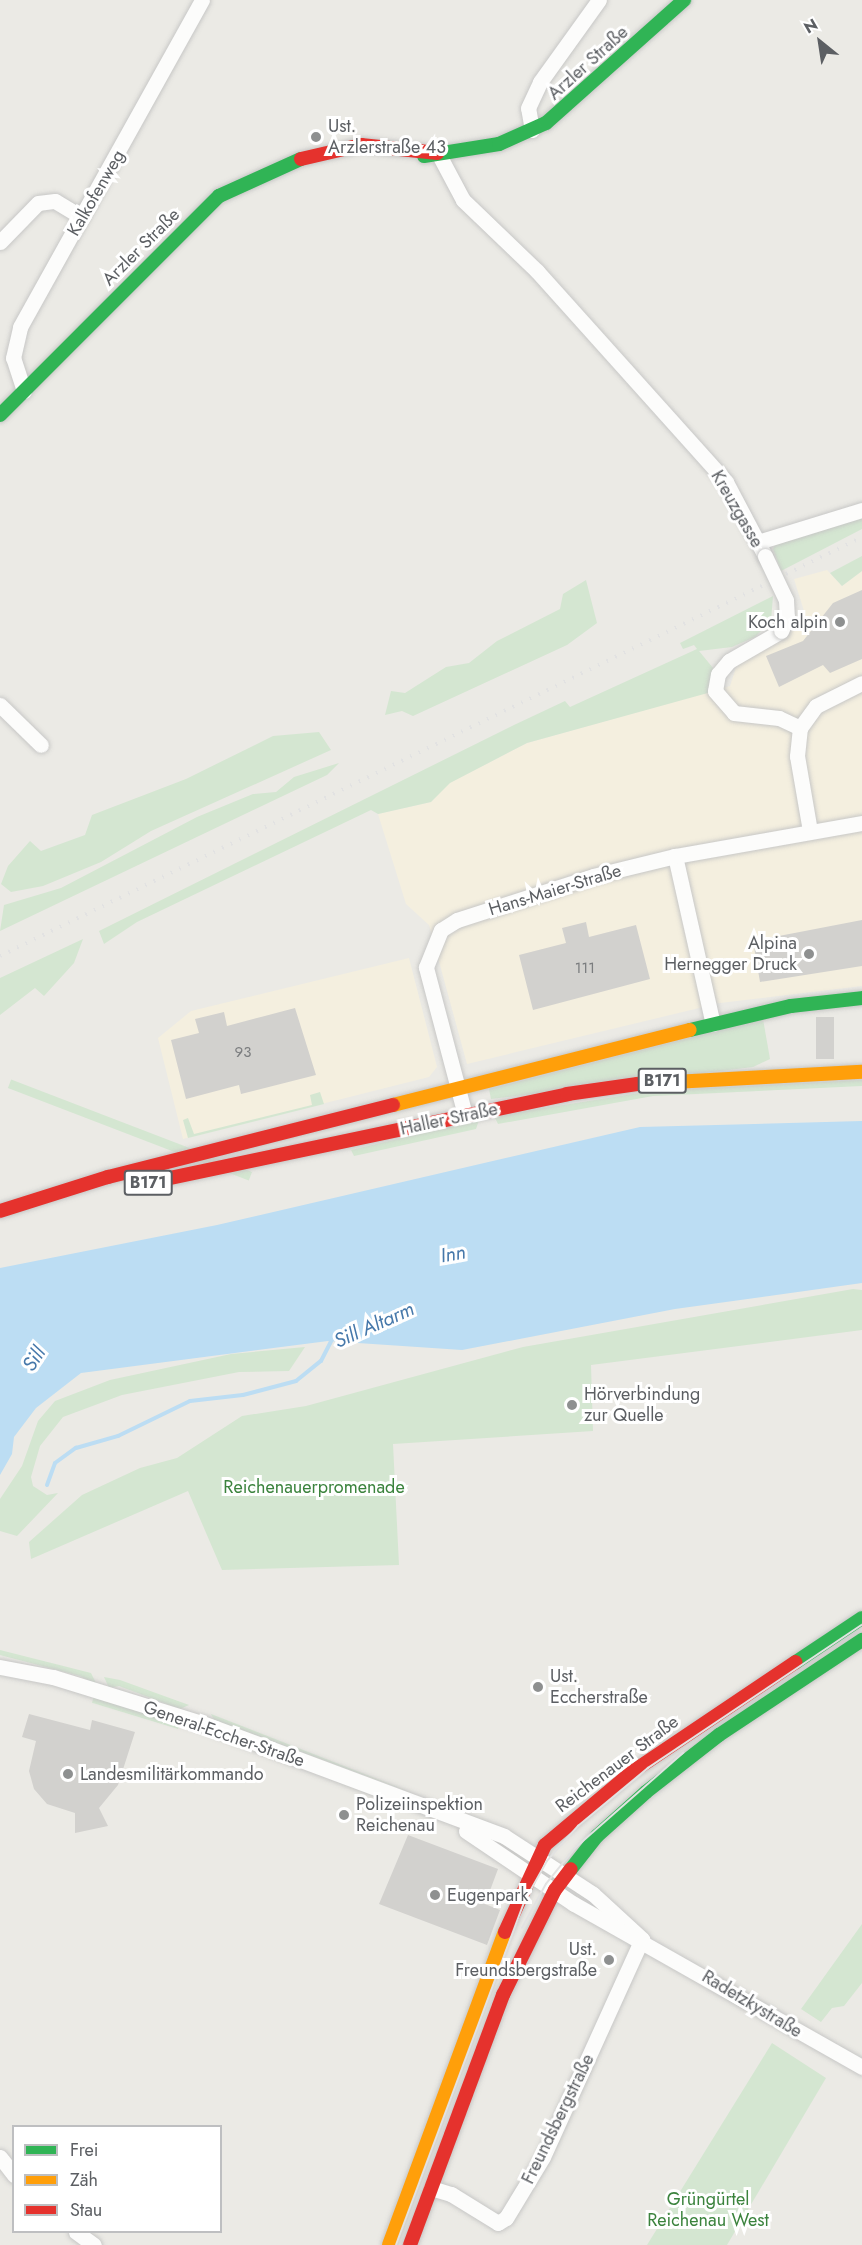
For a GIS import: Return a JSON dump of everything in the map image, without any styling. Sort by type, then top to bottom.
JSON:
[{"type":"main road","name":"Arzler Straße","points":[[0,415],[219,196],[252,177],[297,160],[337,153],[361,145],[394,145],[438,153],[499,144],[532,130],[566,109],[684,0]]},
{"type":"main road","name":"Haller Straße","points":[[40,1201],[108,1177],[713,1024],[791,1006],[862,998]]},
{"type":"main road","name":"Haller Straße","points":[[0,1211],[40,1201],[255,1162],[465,1115],[675,1079],[862,1072]]},
{"type":"main road","name":"Reichenauer Straße","points":[[389,2245],[529,1872],[539,1855],[565,1825],[625,1777],[862,1618]]},
{"type":"main road","points":[[410,2245],[502,1995],[555,1890],[566,1875],[597,1836],[646,1792],[719,1735],[862,1640]]},
{"type":"street","name":"Kalkofenweg","points":[[24,391],[13,358],[20,327],[202,0]]},
{"type":"street","points":[[532,130],[528,108],[540,82],[599,0]]},
{"type":"street","name":"Kreuzgasse","points":[[438,153],[463,200],[537,271],[718,473],[761,549],[788,608],[781,631],[729,661],[718,674],[715,691],[734,713],[779,718],[800,728]]},
{"type":"street","points":[[0,242],[38,202],[55,201],[82,217]]},
{"type":"street","points":[[761,549],[862,510]]},
{"type":"street","points":[[810,831],[797,756],[800,728],[816,706],[862,683]]},
{"type":"street","points":[[0,705],[41,745]]},
{"type":"street","name":"Hans-Maier-Straße","points":[[465,1115],[426,967],[441,930],[457,920],[593,876],[675,856],[862,823]]},
{"type":"street","points":[[675,856],[713,1024]]},
{"type":"street","name":"General-Eccher-Straße","points":[[0,1667],[53,1677],[202,1723],[443,1817],[504,1836],[539,1855],[566,1875]]},
{"type":"street","name":"General-Eccher-Straße","points":[[443,1817],[555,1890]]},
{"type":"street","name":"Radetzkystraße","points":[[566,1875],[614,1919]]},
{"type":"street","name":"Radetzkystraße","points":[[555,1890],[614,1919],[862,2067]]},
{"type":"street","name":"Freundsbergstraße","points":[[431,2188],[451,2194],[498,2223],[506,2218],[543,2157],[637,1934]]},
{"type":"street","points":[[0,2157],[12,2172]]},
{"type":"street","points":[[77,2233],[94,2245]]},
{"type":"shaded area","points":[[827,570],[842,586],[862,571],[862,986],[720,1003],[467,1064],[429,925],[406,904],[378,814],[431,802],[449,783],[527,743],[730,686],[736,667],[751,650],[796,629],[804,611],[794,579]]},
{"type":"shaded area","points":[[409,958],[437,1067],[429,1077],[183,1139],[158,1038],[191,1011]]},
{"type":"green space","points":[[862,514],[862,529],[781,571],[773,549],[776,542]]},
{"type":"green space","points":[[862,556],[862,571],[842,586],[830,573]]},
{"type":"green space","points":[[586,580],[597,623],[567,645],[413,716],[402,711],[385,715],[391,691],[405,693],[446,667],[469,663],[497,641],[560,609],[563,594]]},
{"type":"green space","points":[[773,596],[771,621],[755,637],[732,647],[699,651],[718,674],[715,691],[527,743],[450,783],[431,802],[378,814],[371,810],[137,922],[104,944],[99,931],[514,725],[565,701],[570,707],[697,649],[694,645],[683,649],[680,643]]},
{"type":"green space","points":[[319,732],[331,750],[151,831],[101,862],[43,886],[11,892],[1,884],[8,866],[30,841],[41,851],[85,835],[92,815],[186,779],[273,736]]},
{"type":"green space","points":[[339,763],[327,775],[0,931],[4,905],[61,888],[197,817],[253,794],[276,792],[294,777]]},
{"type":"green space","points":[[83,939],[74,963],[44,996],[35,988],[0,1015],[0,978]]},
{"type":"green space","points":[[763,1019],[770,1059],[753,1067],[491,1099],[489,1089]]},
{"type":"green space","points":[[11,1080],[252,1172],[249,1180],[8,1088]]},
{"type":"green space","points":[[862,1080],[862,1086],[653,1096],[498,1124],[494,1116],[652,1091]]},
{"type":"green space","points":[[320,1092],[324,1104],[188,1138],[183,1120],[188,1118],[194,1134],[312,1105],[310,1095]]},
{"type":"green space","points":[[479,1120],[476,1129],[354,1156],[351,1150]]},
{"type":"green space","name":"Reichenauerpromenade","points":[[853,1289],[862,1290],[862,1330],[591,1365],[593,1431],[393,1444],[399,1565],[222,1570],[188,1491],[31,1559],[29,1542],[82,1495],[140,1468],[177,1458],[242,1416],[306,1406],[523,1347]]},
{"type":"green space","points":[[305,1347],[289,1371],[239,1372],[122,1395],[63,1417],[40,1446],[31,1477],[33,1486],[47,1495],[58,1493],[17,1536],[0,1531],[0,1499],[22,1466],[38,1421],[55,1401],[110,1380],[231,1354]]},
{"type":"green space","points":[[0,1650],[91,1673],[97,1685],[80,1676],[0,1655]]},
{"type":"green space","points":[[104,1677],[120,1680],[189,1705],[180,1709],[119,1686],[109,1688]]},
{"type":"green space","points":[[94,1696],[180,1722],[178,1729],[92,1703]]},
{"type":"green space","points":[[211,1714],[413,1793],[214,1720]]},
{"type":"green space","points":[[862,1924],[862,1983],[844,2006],[832,2008],[821,2022],[801,2009]]},
{"type":"green space","name":"Grüngürtel Reichenau West","points":[[772,2043],[826,2078],[727,2245],[647,2245]]},
{"type":"water","points":[[862,1121],[862,1283],[675,1309],[462,1350],[328,1341],[81,1373],[36,1408],[14,1437],[12,1454],[0,1475],[0,1268],[217,1225],[640,1127]]},
{"type":"building","name":"Koch alpin","points":[[862,590],[862,659],[830,673],[823,665],[779,687],[766,656],[803,641],[833,603]]},
{"type":"building","name":"Alpina Hernegger Druck","points":[[862,920],[862,966],[760,982],[753,941]]},
{"type":"building","points":[[586,922],[589,937],[636,925],[650,979],[533,1010],[519,955],[566,943],[562,928]]},
{"type":"building","points":[[295,1008],[316,1075],[241,1094],[239,1085],[186,1099],[171,1040],[199,1033],[195,1019],[224,1012],[227,1026]]},
{"type":"building","points":[[816,1017],[834,1017],[834,1059],[816,1059]]},
{"type":"building","name":"Landesmilitärkommando","points":[[29,1714],[90,1730],[92,1720],[135,1732],[118,1785],[99,1808],[108,1826],[75,1833],[75,1813],[47,1804],[34,1789],[29,1771],[36,1741],[22,1737]]},
{"type":"building","name":"Eugenpark","points":[[408,1835],[498,1869],[485,1904],[500,1910],[487,1945],[379,1904]]},
{"type":"waterway","name":"Sill Altarm","points":[[47,1485],[55,1463],[76,1448],[118,1436],[190,1401],[243,1395],[296,1381],[321,1361],[332,1339]]},
{"type":"tram line","points":[[396,2245],[524,1902],[547,1861],[578,1826],[648,1768],[862,1625]]},
{"type":"tram line","points":[[522,1928],[546,1884],[575,1848],[683,1753]]},
{"type":"railway","points":[[0,956],[862,537]]},
{"type":"traffic: fast","points":[[424,156],[499,144],[546,123],[684,0]]},
{"type":"traffic: fast","points":[[0,415],[219,196],[301,159]]},
{"type":"traffic: fast","points":[[690,1030],[791,1006],[862,998]]},
{"type":"traffic: fast","points":[[796,1662],[862,1618]]},
{"type":"traffic: fast","points":[[571,1869],[597,1836],[646,1792],[719,1735],[862,1640]]},
{"type":"traffic: slow","points":[[393,1105],[690,1030]]},
{"type":"traffic: slow","points":[[637,1084],[862,1072]]},
{"type":"traffic: slow","points":[[389,2245],[505,1932]]},
{"type":"traffic: jam","points":[[301,159],[361,145],[438,153]]},
{"type":"traffic: jam","points":[[137,1185],[567,1094],[637,1084]]},
{"type":"traffic: jam","points":[[0,1211],[108,1177],[393,1105]]},
{"type":"traffic: jam","points":[[505,1932],[545,1845],[632,1772],[796,1662]]},
{"type":"traffic: jam","points":[[410,2245],[503,1995],[555,1890],[571,1869]]},
{"type":"place","name":"Ust. Arzlerstraße 43","points":[[316,137]]},
{"type":"place","name":"Koch alpin","points":[[840,622]]},
{"type":"place","name":"Alpina Hernegger Druck","points":[[809,954]]},
{"type":"place","name":"Hörverbindung zur Quelle","points":[[572,1405]]},
{"type":"place","name":"Ust. Eccherstraße","points":[[538,1687]]},
{"type":"place","name":"Landesmilitärkommando","points":[[68,1774]]},
{"type":"place","name":"Polizeiinspektion Reichenau","points":[[344,1815]]},
{"type":"place","name":"Eugenpark","points":[[435,1895]]},
{"type":"place","name":"Ust. Freundsbergstraße","points":[[609,1960]]},
{"type":"water label","name":"Inn","points":[[453,1254]]},
{"type":"water label","name":"Sill","points":[[34,1359]]}]
